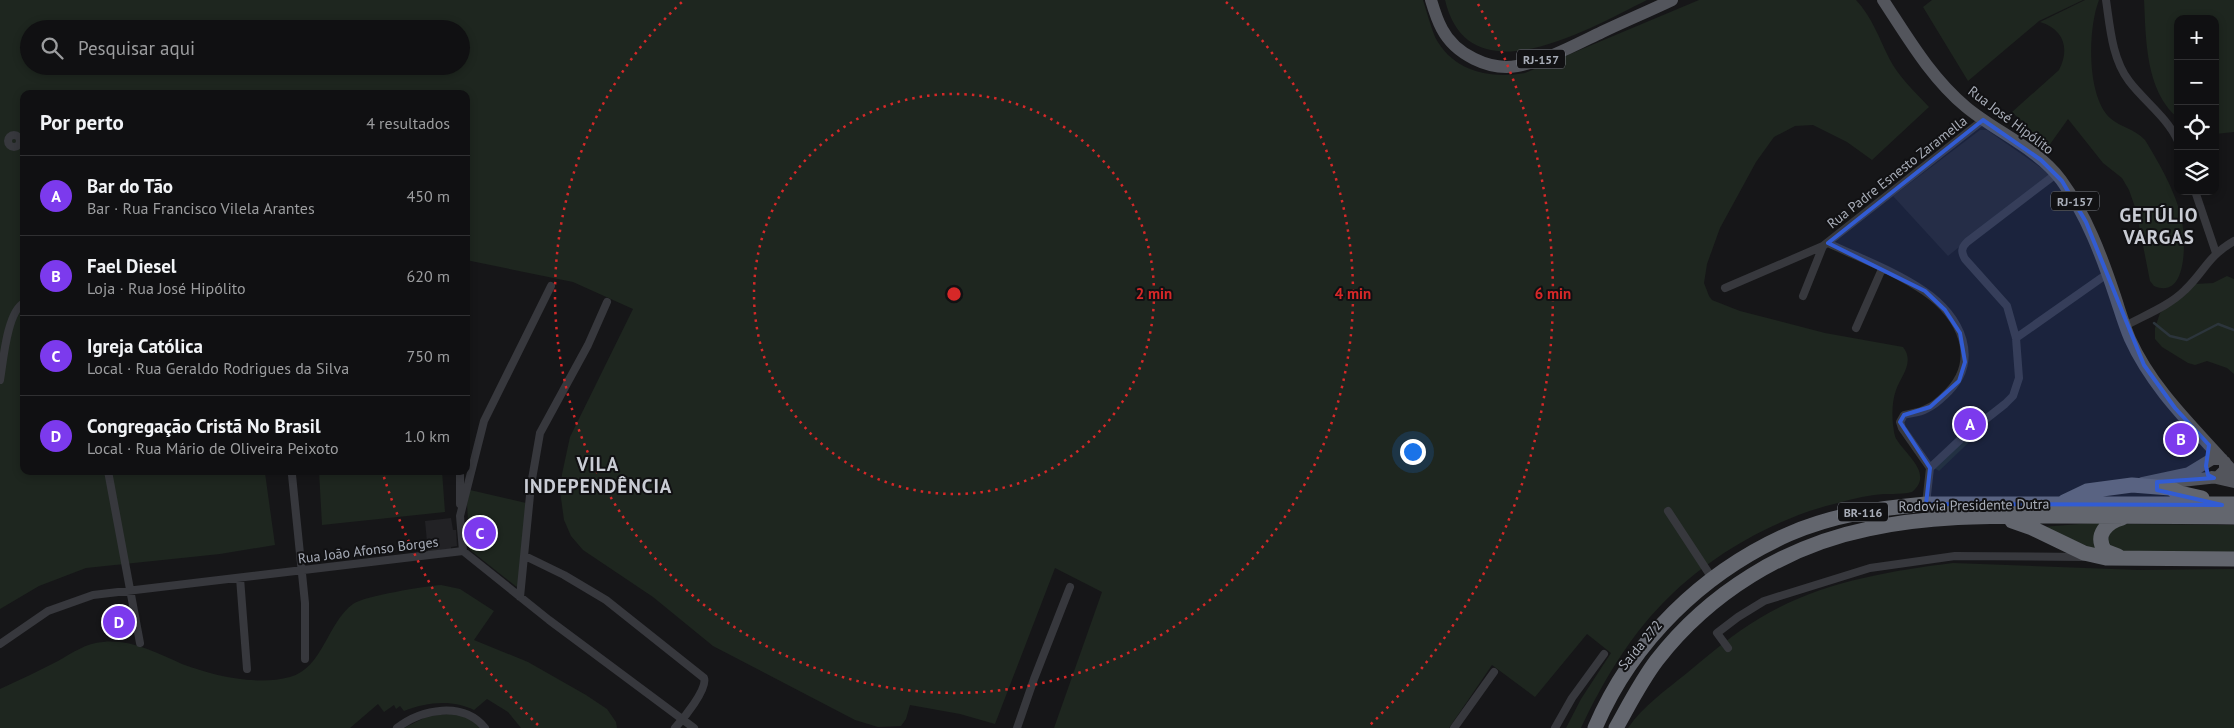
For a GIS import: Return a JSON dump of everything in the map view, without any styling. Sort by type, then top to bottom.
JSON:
[{"type":"highway","points":[[2061,504],[2088,491],[2132,485],[2170,488],[2180,494],[2212,499],[2223,509]]},
{"type":"highway","name":"Saída 272","points":[[1586,728],[1606,690],[1636,648],[1675,605],[1710,575],[1749,550],[1801,524],[1870,504],[1890,501],[1910,505]]},
{"type":"highway","name":"Rodovia Presidente Dutra","points":[[1594,728],[1621,678],[1648,640],[1686,600],[1712,577],[1752,553],[1796,531],[1860,512],[1926,504],[2061,504],[2223,509],[2234,517]]},
{"type":"highway","name":"Rodovia Presidente Dutra","points":[[1616,728],[1651,668],[1683,629],[1722,596],[1763,567],[1802,549],[1852,532],[1894,524],[1970,518],[2154,516],[2223,509]]},
{"type":"highway","points":[[2132,559],[2105,550],[2100,542],[2101,534],[2108,524],[2113,521],[2154,516]]},
{"type":"highway","points":[[1970,518],[2010,520],[2078,550],[2106,558],[2234,559]]},
{"type":"main road","name":"RJ-157","points":[[1432,0],[1442,30],[1459,49],[1477,60],[1502,67],[1514,67],[1538,60],[1672,0]]},
{"type":"main road","name":"Rua José Hipólito","points":[[1882,0],[1929,69],[1950,92],[1983,120],[2035,155],[2056,174],[2086,222],[2125,326],[2144,365],[2159,388],[2234,473]]},
{"type":"main road","points":[[2209,445],[2207,472],[2214,478]]},
{"type":"main road","points":[[2132,485],[2189,473],[2214,459],[2223,461],[2223,473],[2214,478]]},
{"type":"main road","points":[[2170,488],[2179,482],[2214,478],[2234,482]]},
{"type":"street","points":[[2106,0],[2121,68],[2130,83],[2164,121],[2174,135]]},
{"type":"street","name":"Rua Padre Esnesto Zaramella","points":[[1725,288],[1825,245],[1983,120]]},
{"type":"street","points":[[0,141],[10,136]]},
{"type":"street","points":[[1930,468],[2013,396],[2020,370],[2016,338],[2007,306],[1962,254],[1962,248],[1967,242],[2056,174]]},
{"type":"street","points":[[2197,195],[2216,253]]},
{"type":"street","points":[[2125,326],[2178,296],[2216,253],[2234,241]]},
{"type":"street","points":[[1803,296],[1825,245],[1882,269],[1925,291],[1953,320],[1960,332],[1965,356],[1962,375],[1955,386],[1927,409],[1902,416],[1900,424],[1930,468],[1926,504]]},
{"type":"street","points":[[1856,328],[1882,269]]},
{"type":"street","points":[[2016,338],[2107,274]]},
{"type":"street","points":[[460,516],[484,422],[551,286]]},
{"type":"street","points":[[520,597],[531,485],[540,433],[588,345],[607,302]]},
{"type":"street","points":[[0,380],[12,317],[20,306]]},
{"type":"street","points":[[109,475],[128,591],[140,643]]},
{"type":"street","points":[[292,475],[303,570],[306,620],[305,659]]},
{"type":"street","points":[[460,475],[462,552],[694,728]]},
{"type":"street","points":[[1668,511],[1710,575]]},
{"type":"street","name":"Rua João Afonso Borges","points":[[0,644],[40,616],[63,605],[93,595],[462,552]]},
{"type":"street","points":[[525,556],[564,574],[606,600],[704,678],[706,682],[703,689],[683,720],[675,728]]},
{"type":"street","points":[[1728,648],[1717,633],[1764,601],[1870,568],[1911,560],[1955,556],[2106,558]]},
{"type":"street","points":[[240,578],[247,668]]},
{"type":"street","points":[[1017,728],[1070,587]]},
{"type":"street","points":[[1555,728],[1568,705],[1604,654]]},
{"type":"street","points":[[1454,728],[1494,672]]},
{"type":"street","points":[[397,728],[412,718],[423,714],[447,710],[471,715],[485,728]]},
{"type":"highlighted area","points":[[1983,120],[2041,160],[2062,181],[2086,222],[2144,365],[2175,408],[2209,445],[2206,466],[2208,475],[2214,478],[2157,482],[2157,490],[2222,505],[1926,504],[1930,468],[1900,422],[1904,415],[1930,407],[1959,381],[1965,362],[1960,333],[1945,310],[1925,291],[1828,243]]},
{"type":"shaded area","points":[[0,0],[1423,0],[1435,37],[1452,58],[1474,70],[1499,75],[1512,75],[1525,73],[1699,0],[1856,0],[1871,21],[1897,71],[1929,107],[1872,160],[1847,142],[1813,125],[1795,126],[1774,137],[1756,162],[1720,228],[1707,264],[1704,283],[1712,300],[1740,311],[1825,333],[1903,347],[1908,358],[1906,369],[1895,394],[1893,425],[1896,438],[1912,458],[1919,472],[1918,485],[1912,492],[1862,497],[1803,513],[1738,544],[1697,572],[1662,604],[1638,632],[1606,679],[1581,728],[1566,728],[1581,699],[1611,653],[1587,634],[1535,697],[1492,665],[1449,728],[1054,728],[1102,592],[1055,568],[995,724],[960,714],[910,705],[906,719],[901,726],[878,727],[855,720],[713,646],[653,597],[583,550],[571,536],[564,520],[561,498],[562,474],[570,437],[633,309],[573,282],[470,261],[470,90],[20,90],[20,475],[265,475],[275,545],[220,554],[86,568],[39,586],[0,609]]},
{"type":"shaded area","points":[[1445,0],[1647,0],[1596,26],[1565,38],[1534,48],[1505,52],[1479,46],[1458,30]]},
{"type":"shaded area","points":[[1932,0],[2083,0],[2039,21],[1968,81],[1923,7]]},
{"type":"shaded area","points":[[2085,0],[2099,0],[2095,12],[2091,44],[2093,78],[2097,94],[2102,107],[2110,118],[2137,133],[2145,140],[2173,191],[2179,209],[2183,231],[2183,260],[2180,273],[2174,283],[2166,288],[2154,286],[2150,281],[2136,210],[2129,190],[2122,178],[2103,163],[2068,119],[2048,147],[2012,112],[2059,70],[2062,62],[2064,55],[2063,41],[2055,30],[2040,22]]},
{"type":"shaded area","points":[[2144,0],[2234,0],[2234,132],[2219,134],[2219,15],[2174,15],[2174,114],[2159,94],[2153,79],[2149,63]]},
{"type":"shaded area","points":[[1980,130],[1987,130],[2050,174],[1948,256],[1893,196]]},
{"type":"shaded area","points":[[2227,276],[2234,279],[2234,374],[2227,368],[2207,361],[2195,365],[2188,363],[2162,347],[2155,339],[2155,328],[2160,313],[2171,303],[2184,296],[2195,284],[2213,283]]},
{"type":"shaded area","points":[[1983,421],[1986,426],[1939,471],[1931,466]]},
{"type":"shaded area","points":[[319,475],[442,475],[445,512],[322,525]]},
{"type":"shaded area","points":[[470,490],[526,503],[518,588],[470,550],[467,504]]},
{"type":"shaded area","points":[[451,518],[453,530],[456,530],[457,546],[451,547],[451,549],[428,552],[425,521]]},
{"type":"shaded area","points":[[2104,522],[2096,550],[2042,527]]},
{"type":"shaded area","points":[[2127,524],[2234,525],[2234,553],[2125,554],[2106,545],[2112,527]]},
{"type":"shaded area","points":[[1953,563],[2139,570],[2234,569],[2234,728],[1628,728],[1655,699],[1722,644],[1750,624],[1782,606],[1829,587],[1854,580],[1903,570]]},
{"type":"shaded area","points":[[441,585],[460,589],[494,611],[474,640],[528,662],[586,695],[607,709],[616,722],[617,728],[521,728],[508,712],[487,699],[474,710],[457,704],[439,703],[404,711],[400,706],[396,709],[394,705],[384,712],[378,704],[350,728],[0,728],[0,689],[91,644],[103,642],[124,643],[153,651],[182,664],[222,676],[250,680],[277,680],[301,672],[310,664],[318,655],[344,612],[353,604],[409,589]]},
{"type":"shaded area","points":[[465,715],[481,728],[404,728],[428,716]]},
{"type":"waterway","points":[[2154,323],[2170,336],[2187,340],[2218,324],[2234,330]]},
{"type":"place","name":"Bar do Tão","points":[[1970,424]]},
{"type":"place","name":"Fael Diesel","points":[[2181,439]]},
{"type":"place","name":"Igreja Católica","points":[[480,533]]},
{"type":"place","name":"Congregação Cristã No Brasil","points":[[119,622]]},
{"type":"district","name":"GETÚLIO VARGAS","points":[[2159,226]]},
{"type":"district","name":"VILA INDEPENDÊNCIA","points":[[598,475]]}]
